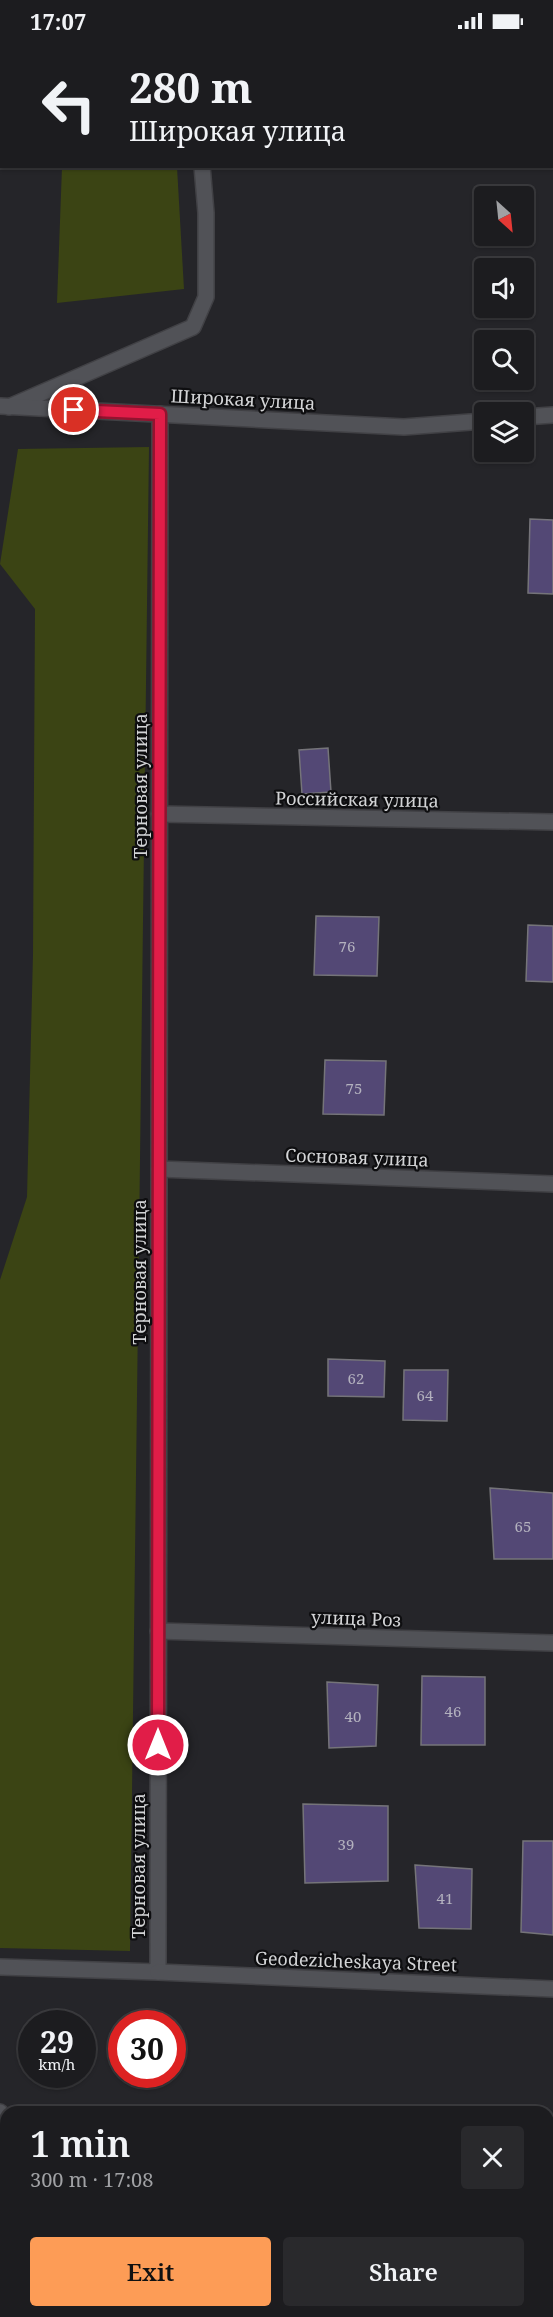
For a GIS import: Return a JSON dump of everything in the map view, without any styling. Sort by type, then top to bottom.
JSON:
[{"type":"street","points":[[4,406],[193,327],[206,297],[206,213],[202,168]]},
{"type":"street","name":"Широкая улица","points":[[4,406],[404,427],[474,422]]},
{"type":"street","name":"Терновая улица","points":[[158,1972],[160,414]]},
{"type":"street","points":[[534,416],[553,415]]},
{"type":"street","name":"Российская улица","points":[[159,814],[553,822]]},
{"type":"street","name":"Сосновая улица","points":[[159,1169],[553,1184]]},
{"type":"street","name":"улица Роз","points":[[158,1631],[553,1643]]},
{"type":"street","points":[[0,1967],[158,1972]]},
{"type":"street","name":"Geodezicheskaya Street","points":[[158,1972],[553,1989]]},
{"type":"green space","points":[[62,168],[177,168],[184,289],[57,303]]},
{"type":"green space","points":[[149,447],[130,1951],[0,1948],[0,1280],[27,1197],[33,954],[35,609],[0,564],[18,449]]},
{"type":"building","points":[[530,519],[553,520],[553,594],[528,593]]},
{"type":"building","points":[[328,748],[331,792],[302,794],[299,750]]},
{"type":"building","points":[[316,916],[379,917],[377,976],[314,975]]},
{"type":"building","points":[[528,925],[553,926],[553,982],[526,981]]},
{"type":"building","points":[[325,1060],[386,1061],[384,1115],[323,1114]]},
{"type":"building","points":[[328,1359],[385,1361],[384,1397],[328,1396]]},
{"type":"building","points":[[404,1370],[448,1370],[447,1421],[403,1420]]},
{"type":"building","points":[[490,1488],[553,1493],[553,1559],[494,1559]]},
{"type":"building","points":[[422,1676],[485,1677],[485,1745],[421,1745]]},
{"type":"building","points":[[327,1682],[378,1685],[376,1746],[329,1748]]},
{"type":"building","points":[[303,1804],[388,1806],[388,1881],[305,1883]]},
{"type":"building","points":[[523,1841],[553,1841],[553,1935],[521,1932]]},
{"type":"building","points":[[415,1865],[472,1869],[471,1929],[419,1928]]},
{"type":"route","points":[[74,410],[160,414],[158,1745]]}]
